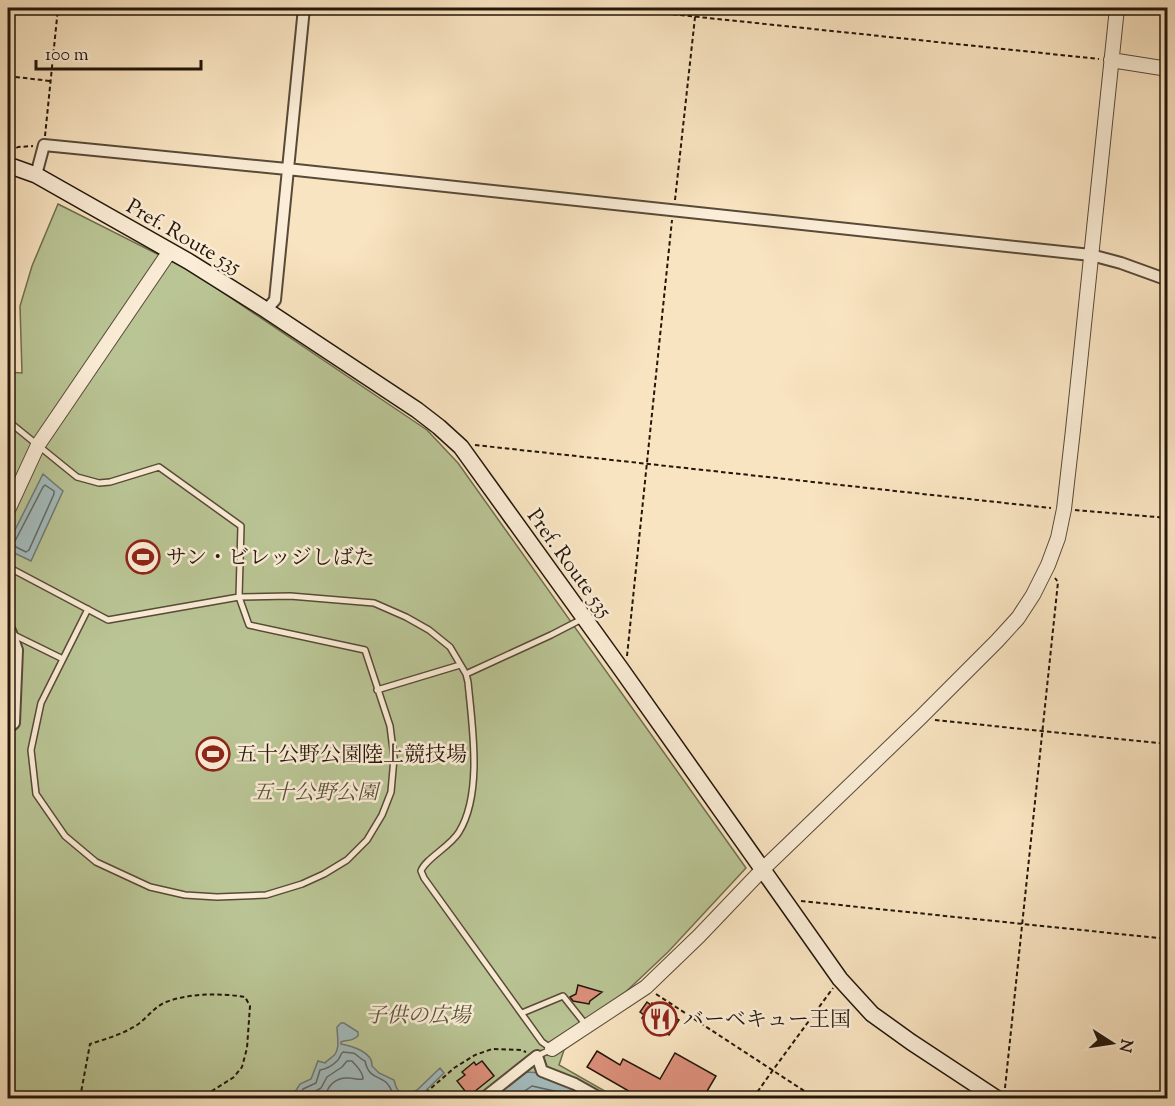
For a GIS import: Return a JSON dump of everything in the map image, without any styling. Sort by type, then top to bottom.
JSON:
[{"type":"main road","name":"Pref. Route 535","points":[[8,165],[36,175],[189,261],[417,410],[439,427],[460,447],[621,669],[840,979],[872,1014],[911,1042],[1001,1094]]},
{"type":"street","points":[[266,310],[275,300],[304,8]]},
{"type":"street","points":[[552,1049],[646,987],[699,936],[763,868],[997,641],[1018,618],[1033,595],[1048,565],[1058,537],[1064,509],[1117,8]]},
{"type":"street","points":[[1111,60],[1167,69]]},
{"type":"street","points":[[36,175],[44,145],[1091,255],[1167,280]]},
{"type":"street","points":[[8,510],[38,445],[170,251]]},
{"type":"street","points":[[8,728],[14,723],[17,650],[9,631]]},
{"type":"street","points":[[484,1098],[537,1056],[542,1071],[575,1084],[600,1098]]},
{"type":"lane","points":[[8,421],[77,477],[99,483],[110,482],[159,467],[241,526],[239,597],[249,625],[365,650],[390,726],[394,758],[391,792],[367,840],[347,860],[302,884],[266,895],[217,897],[184,895],[150,887],[96,862],[65,837],[36,794],[31,750],[40,703],[87,609]]},
{"type":"lane","points":[[8,567],[108,620],[239,597],[290,596],[374,603],[429,630],[450,647],[466,674],[468,682],[475,762],[471,797],[466,818],[459,832],[448,845],[423,865],[421,871],[542,1042],[552,1049],[537,1056]]},
{"type":"lane","points":[[466,674],[584,618]]},
{"type":"lane","points":[[9,631],[63,659]]},
{"type":"lane","points":[[377,690],[460,664]]},
{"type":"lane","points":[[522,1013],[563,996],[586,1027]]},
{"type":"path","points":[[8,153],[18,147],[44,145],[58,8]]},
{"type":"path","points":[[613,8],[1111,60]]},
{"type":"path","points":[[621,669],[627,657],[696,8]]},
{"type":"path","points":[[8,76],[50,81]]},
{"type":"path","points":[[460,447],[475,445],[1064,509],[1167,518]]},
{"type":"path","points":[[1001,1094],[1022,924],[1058,582],[1048,565]]},
{"type":"path","points":[[920,718],[1167,744]]},
{"type":"path","points":[[787,903],[800,901],[1167,939]]},
{"type":"path","points":[[753,1098],[840,979]]},
{"type":"path","points":[[646,987],[815,1098]]},
{"type":"path","points":[[80,1098],[90,1044],[126,1032],[165,1002],[206,995],[245,997],[250,1006],[247,1048],[242,1067],[234,1077],[201,1098]]},
{"type":"path","points":[[420,1098],[454,1068],[475,1055],[492,1049],[521,1050],[537,1056]]},
{"type":"green space","name":"五十公野公園","points":[[58,204],[191,271],[427,430],[458,463],[746,868],[668,952],[564,1050],[559,1065],[617,1098],[8,1098],[8,372],[22,373],[20,306],[32,266]]},
{"type":"water","points":[[43,474],[63,491],[31,561],[8,550],[8,544]]},
{"type":"water","points":[[341,1023],[358,1032],[358,1036],[341,1042],[341,1044],[366,1053],[372,1066],[379,1073],[394,1080],[397,1089],[403,1094],[417,1090],[440,1068],[444,1073],[419,1097],[413,1098],[375,1098],[343,1091],[335,1098],[291,1098],[300,1084],[311,1079],[318,1061],[325,1063],[337,1051],[337,1027]]},
{"type":"water","points":[[527,1072],[542,1073],[600,1098],[491,1098]]},
{"type":"building","points":[[578,985],[602,992],[589,1004],[573,1001],[570,997],[576,994]]},
{"type":"building","name":"バーベキュー王国","points":[[647,1002],[679,1020],[669,1035],[642,1018],[644,1015],[640,1012]]},
{"type":"building","points":[[597,1051],[620,1065],[623,1059],[660,1079],[675,1053],[716,1076],[703,1098],[651,1098],[642,1093],[639,1097],[587,1067]]},
{"type":"building","points":[[482,1061],[494,1076],[469,1096],[457,1081],[465,1075],[462,1072],[474,1062],[476,1065]]},
{"type":"place","name":"サン・ビレッジしばた","points":[[143,557]]},
{"type":"place","name":"五十公野公園陸上競技場","points":[[213,754]]},
{"type":"place","name":"バーベキュー王国","points":[[660,1019]]},
{"type":"park label","name":"子供の広場","points":[[418,1015]]}]
